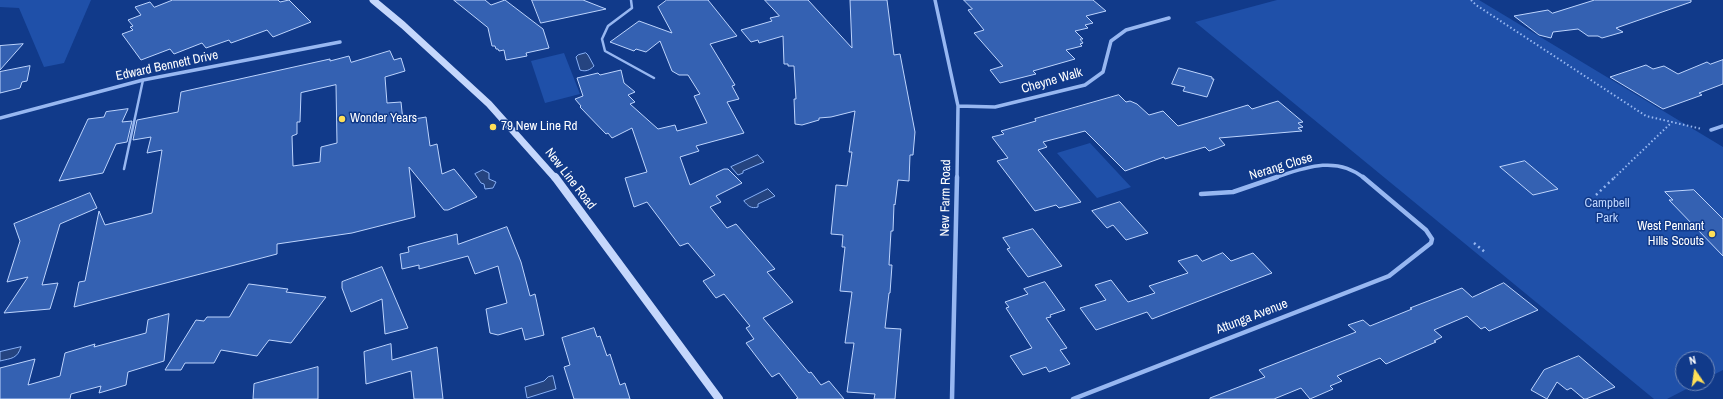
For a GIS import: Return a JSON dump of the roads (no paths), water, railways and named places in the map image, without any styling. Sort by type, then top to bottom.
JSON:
[{"type":"main road","name":"New Line Road","points":[[373,0],[403,25],[489,104],[548,168],[720,399]]},
{"type":"street","name":"New Farm Road","points":[[935,0],[958,106],[952,399]]},
{"type":"street","name":"Cheyne Walk","points":[[958,106],[995,107],[1085,85],[1103,72],[1111,41],[1126,30],[1169,18]]},
{"type":"street","name":"Edward Bennett Drive","points":[[0,118],[143,80],[340,42]]},
{"type":"street","points":[[1711,130],[1723,126]]},
{"type":"street","name":"Nerang Close","points":[[1201,194],[1233,192],[1310,166],[1335,165],[1352,170],[1364,178],[1426,230],[1432,239],[1431,243]]},
{"type":"street","name":"Attunga Avenue","points":[[1073,399],[1389,276],[1431,243]]},
{"type":"lane","points":[[631,0],[632,8],[608,26],[602,39],[605,51],[654,78]]},
{"type":"lane","points":[[124,169],[143,80]]},
{"type":"place","name":"Wonder Years","points":[[342,119]]},
{"type":"place","name":"79 New Line Rd","points":[[493,127]]},
{"type":"place","name":"West Pennant Hills Scouts","points":[[1712,234]]},
{"type":"park label","name":"Campbell Park","points":[[1607,212]]}]
